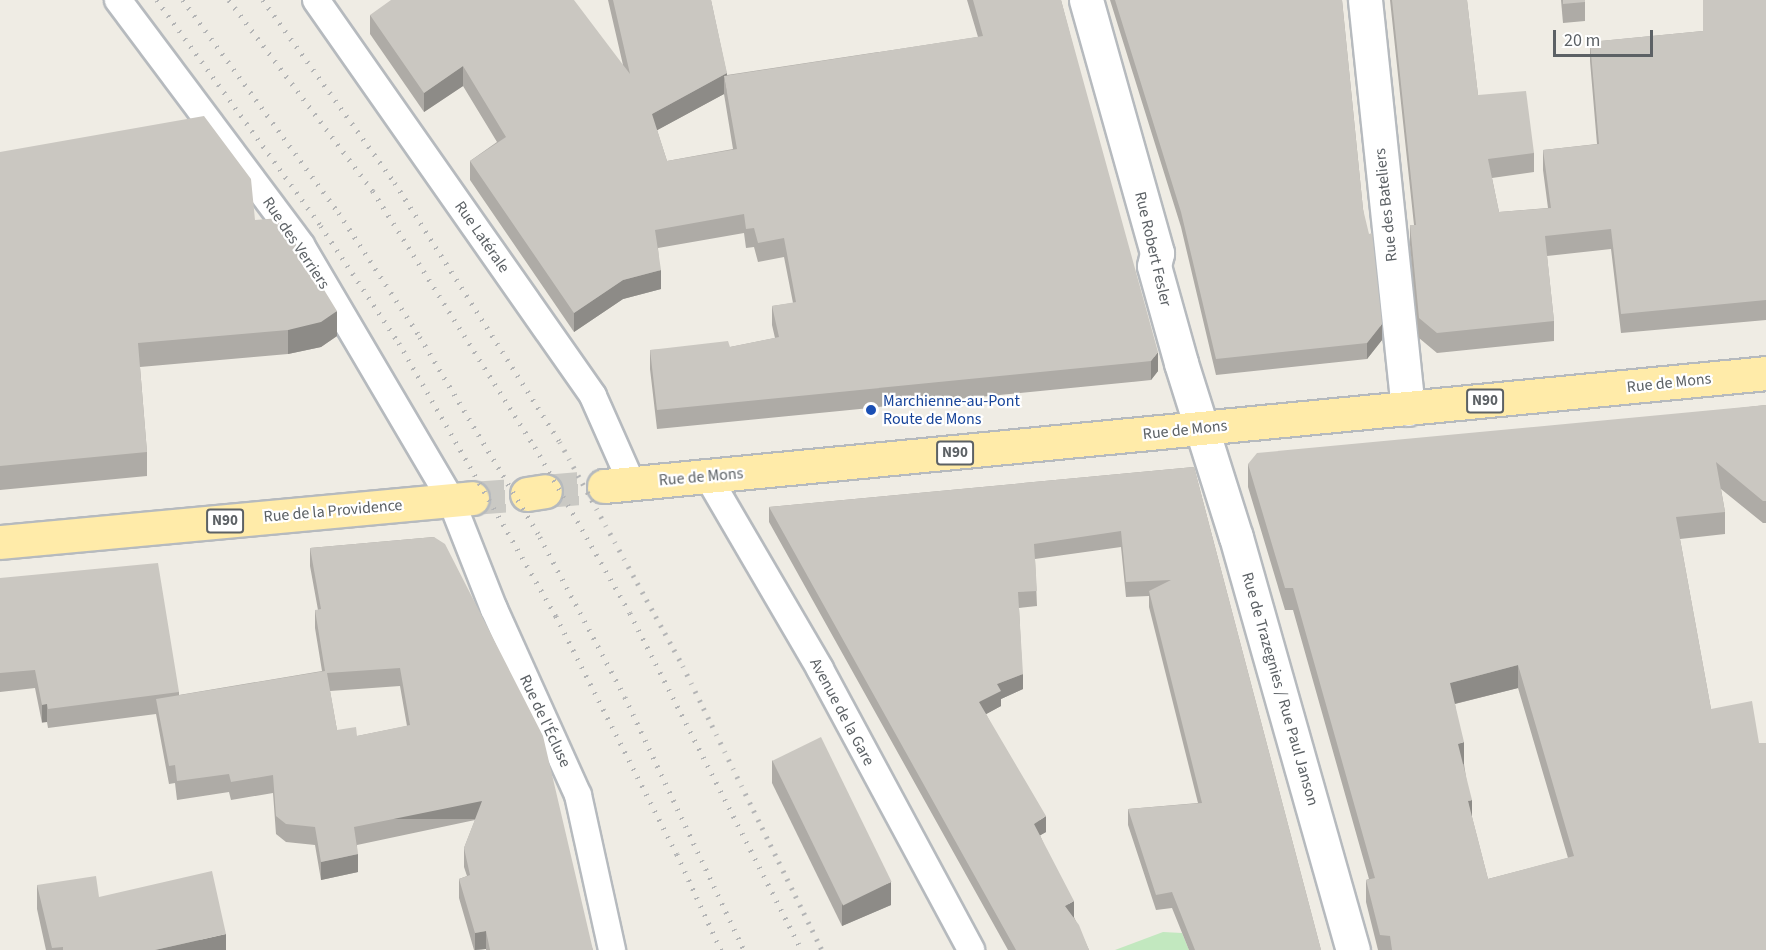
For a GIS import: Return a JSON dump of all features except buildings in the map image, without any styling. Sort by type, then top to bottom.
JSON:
[{"type":"main road","name":"Rue Robert Fesler","points":[[1086,0],[1157,253],[1154,266],[1203,429]]},
{"type":"main road","name":"Rue des Bateliers","points":[[1365,0],[1407,409]]},
{"type":"main road","name":"Rue de Mons","points":[[618,485],[1766,373]]},
{"type":"main road","name":"Rue de Trazegnies / Rue Paul Janson","points":[[1203,429],[1353,950]]},
{"type":"main road","name":"Rue de la Providence","points":[[0,542],[462,499]]},
{"type":"street","name":"Rue des Verriers","points":[[118,0],[301,245],[462,499]]},
{"type":"street","name":"Rue Latérale","points":[[316,0],[593,396],[624,459],[618,485]]},
{"type":"street","name":"Avenue de la Gare","points":[[708,477],[820,669],[971,950]]},
{"type":"street","name":"Rue de l'Écluse","points":[[462,499],[494,609],[578,795],[612,950]]},
{"type":"green space","points":[[1163,932],[1182,933],[1189,950],[1115,950]]},
{"type":"tunnel","points":[[545,491],[604,486]]},
{"type":"tunnel","points":[[472,498],[527,494]]},
{"type":"railway","points":[[157,0],[321,226],[399,343],[556,616],[677,854],[721,950]]},
{"type":"railway","points":[[183,0],[339,213],[420,337],[540,537],[625,697],[744,950]]},
{"type":"railway","points":[[229,0],[373,191],[535,447],[630,613],[802,950]]},
{"type":"railway","points":[[263,0],[395,183],[560,442],[683,666],[822,950]]},
{"type":"place","name":"Marchienne-au-Pont Route de Mons","points":[[871,410]]}]
